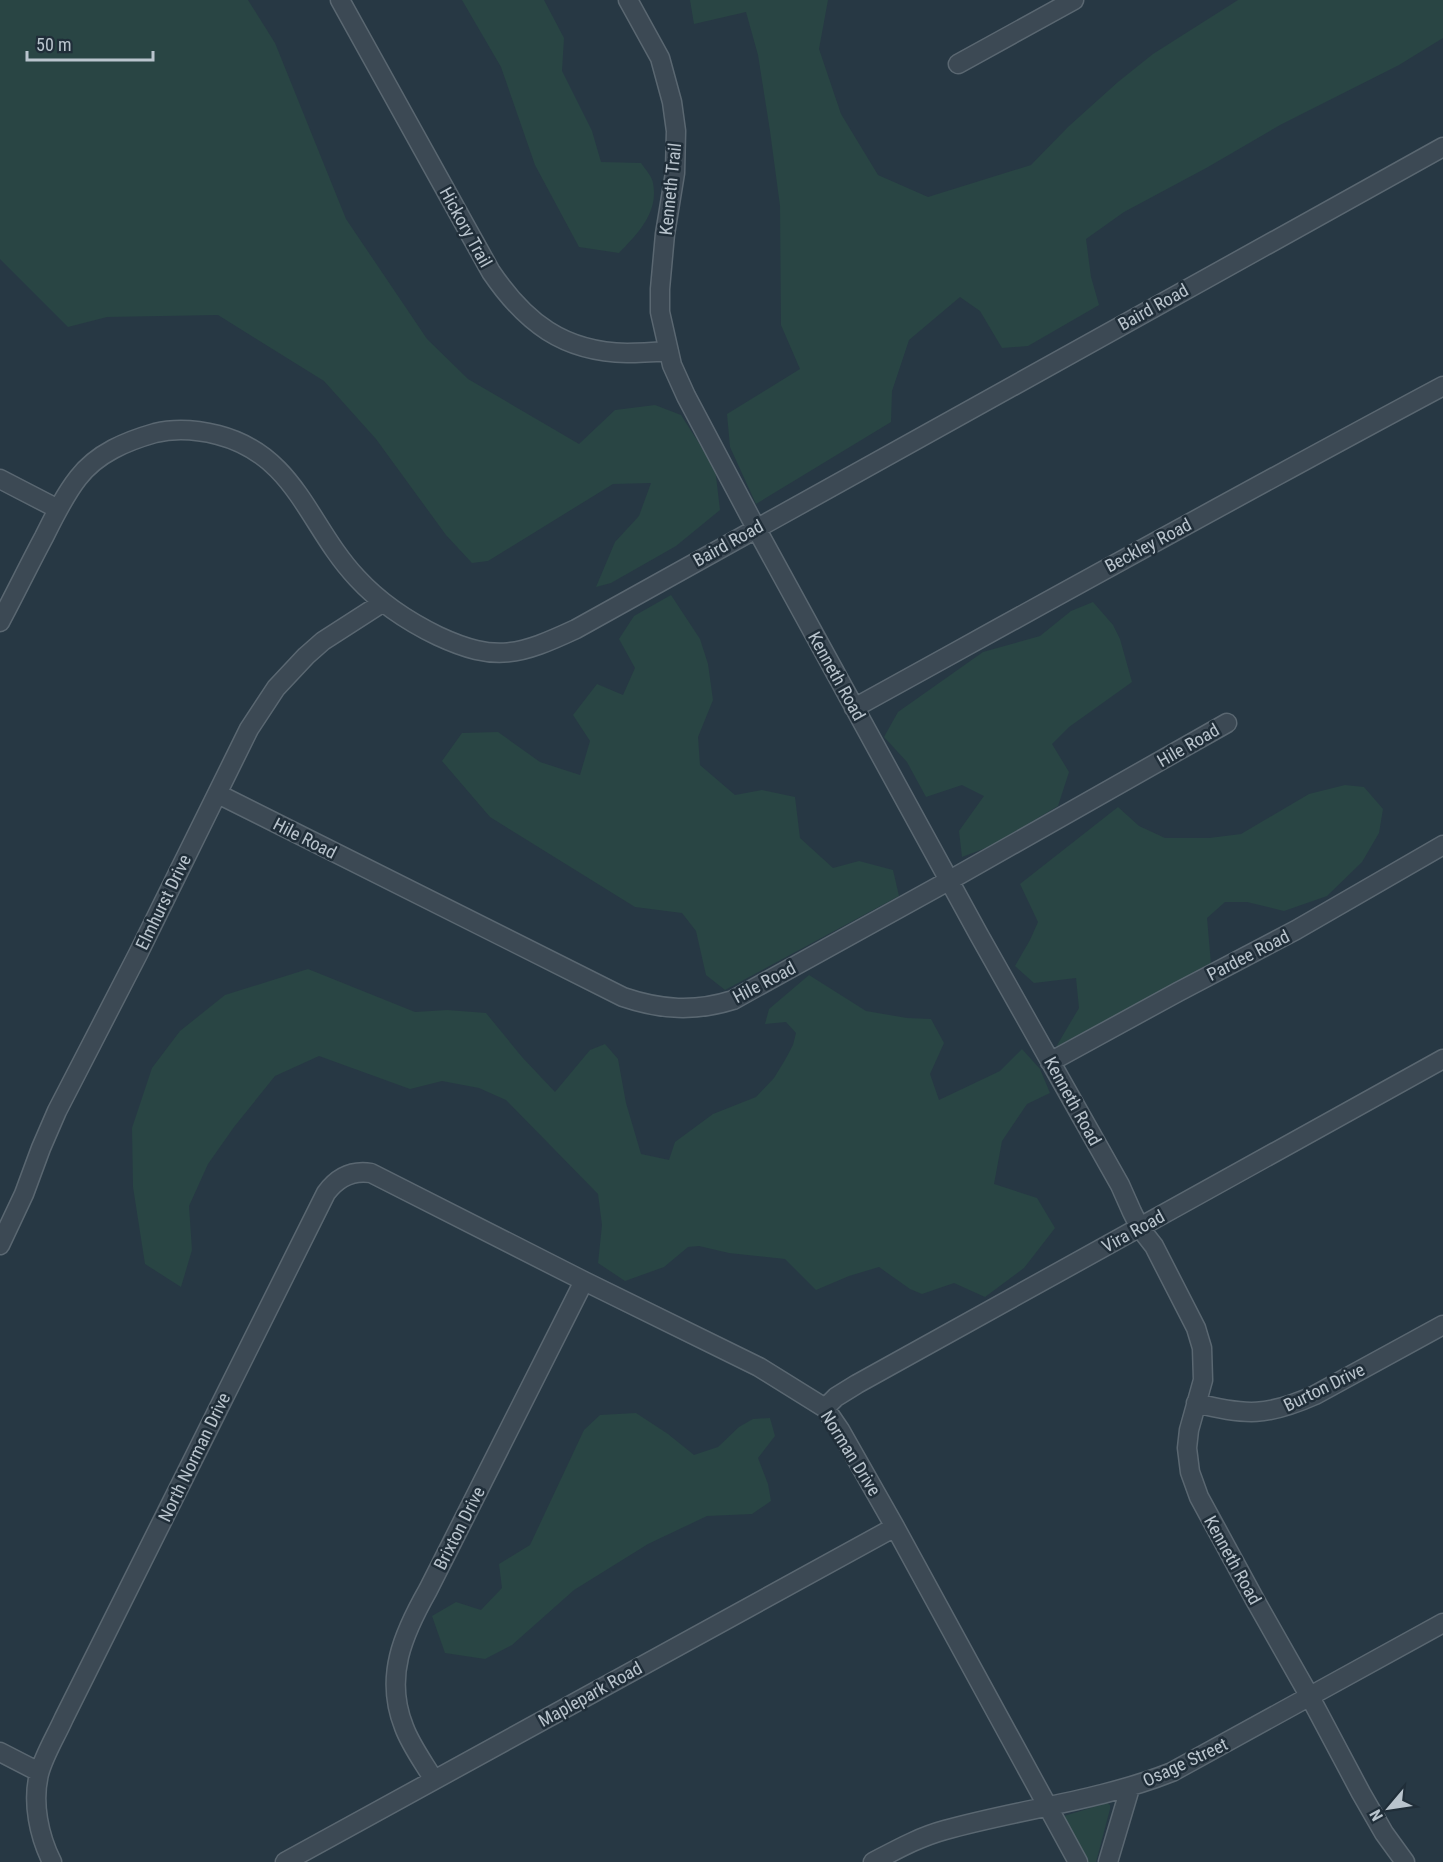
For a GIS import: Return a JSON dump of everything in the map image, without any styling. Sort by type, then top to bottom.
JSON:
[{"type":"street","name":"Hickory Trail","points":[[340,0],[491,272],[508,297],[537,324],[555,335],[585,347],[627,353],[669,351]]},
{"type":"street","name":"Kenneth Trail","points":[[628,0],[660,58],[672,102],[676,131],[675,173],[665,234],[660,289],[660,312],[669,351]]},
{"type":"street","points":[[958,64],[1074,0]]},
{"type":"street","name":"Baird Road","points":[[0,622],[58,509],[79,477],[98,459],[123,443],[174,430],[207,432],[233,439],[262,454],[282,472],[296,490],[330,545],[355,577],[382,603],[403,617],[453,643],[480,651],[502,654],[523,651],[576,629],[1443,147]]},
{"type":"street","name":"Kenneth Road","points":[[669,351],[672,365],[686,396],[756,528],[1120,1185],[1140,1228],[1155,1246],[1196,1328],[1202,1348],[1203,1380],[1189,1430],[1187,1448],[1190,1472],[1199,1497],[1361,1793],[1384,1833],[1406,1862]]},
{"type":"street","name":"Beckley Road","points":[[854,708],[1103,569],[1260,486],[1289,467],[1443,386]]},
{"type":"street","points":[[0,479],[58,509]]},
{"type":"street","name":"Elmhurst Drive","points":[[0,1245],[24,1194],[57,1112],[249,729],[276,688],[306,656],[323,641],[382,603]]},
{"type":"street","name":"Hile Road","points":[[218,794],[623,997],[655,1007],[703,1008],[733,1000],[1227,723]]},
{"type":"street","name":"Pardee Road","points":[[1050,1062],[1296,930],[1443,845]]},
{"type":"street","name":"Vira Road","points":[[825,1408],[836,1397],[857,1384],[1443,1059]]},
{"type":"street","name":"North Norman Drive","points":[[52,1862],[42,1837],[38,1815],[35,1794],[39,1772],[326,1193],[342,1177],[356,1172],[371,1173],[457,1216]]},
{"type":"street","name":"Norman Drive","points":[[457,1216],[759,1367],[825,1408],[895,1527],[1078,1862]]},
{"type":"street","name":"Brixton Drive","points":[[434,1780],[410,1740],[398,1710],[394,1684],[402,1645],[413,1616],[584,1281]]},
{"type":"street","name":"Burton Drive","points":[[1196,1403],[1234,1411],[1258,1413],[1294,1404],[1316,1395],[1443,1325]]},
{"type":"street","name":"Maplepark Road","points":[[285,1862],[315,1855],[434,1780],[895,1527]]},
{"type":"street","name":"Osage Street","points":[[873,1862],[901,1847],[944,1830],[1130,1788],[1172,1772],[1443,1623]]},
{"type":"street","points":[[0,1752],[39,1772]]},
{"type":"street","points":[[1108,1862],[1130,1788]]},
{"type":"green space","points":[[0,0],[248,0],[275,43],[346,219],[427,339],[468,379],[579,444],[615,410],[655,405],[681,415],[715,468],[720,510],[676,546],[611,583],[596,587],[615,542],[639,516],[651,483],[613,484],[488,561],[472,563],[446,535],[376,439],[324,381],[218,315],[107,317],[68,327],[0,259]]},
{"type":"green space","points":[[462,0],[544,0],[564,38],[562,71],[592,131],[601,162],[641,163],[652,180],[654,194],[650,213],[619,253],[579,247],[535,165],[501,67]]},
{"type":"green space","points":[[690,0],[828,0],[819,49],[841,114],[878,175],[928,197],[1031,165],[1068,127],[1153,54],[1238,0],[1443,0],[1443,38],[1399,65],[1280,125],[1124,212],[1086,239],[1091,277],[1099,305],[1028,346],[1002,348],[980,311],[960,297],[909,340],[892,391],[891,422],[756,504],[730,447],[727,414],[800,369],[781,325],[780,206],[758,55],[746,12],[694,24]]},
{"type":"green space","points":[[671,595],[700,639],[708,664],[713,700],[698,737],[700,765],[735,795],[762,790],[795,797],[800,838],[833,868],[859,861],[893,870],[899,896],[725,990],[706,975],[696,931],[682,913],[635,907],[490,817],[442,761],[462,733],[498,732],[540,762],[580,775],[590,741],[573,715],[597,684],[623,695],[635,668],[619,639],[634,616]]},
{"type":"green space","points":[[1093,602],[1113,625],[1120,639],[1132,682],[1069,727],[1052,744],[1069,772],[1058,806],[991,846],[962,857],[959,831],[984,796],[962,785],[926,797],[907,762],[884,737],[898,712],[983,652],[1040,636],[1071,611]]},
{"type":"green space","points":[[1345,785],[1364,787],[1383,809],[1379,833],[1362,862],[1327,896],[1284,911],[1247,902],[1225,902],[1207,918],[1211,964],[1056,1047],[1079,1008],[1076,978],[1034,983],[1015,966],[1038,922],[1020,884],[1118,807],[1139,826],[1165,838],[1209,838],[1241,834],[1309,794]]},
{"type":"green space","points":[[308,969],[415,1012],[447,1010],[486,1013],[522,1057],[555,1092],[590,1050],[605,1044],[618,1059],[626,1103],[641,1154],[669,1160],[675,1142],[713,1114],[756,1097],[774,1078],[793,1045],[796,1033],[786,1022],[765,1024],[769,1009],[809,975],[866,1011],[907,1018],[931,1019],[944,1043],[930,1074],[939,1100],[1000,1071],[1022,1049],[1040,1069],[1050,1093],[1027,1104],[1002,1141],[994,1184],[1037,1198],[1055,1228],[1024,1268],[985,1297],[954,1283],[922,1294],[910,1289],[879,1267],[849,1276],[816,1290],[785,1259],[729,1253],[699,1246],[688,1247],[664,1267],[625,1281],[598,1263],[602,1225],[598,1194],[506,1100],[479,1088],[442,1081],[410,1089],[319,1056],[275,1076],[208,1164],[189,1206],[192,1250],[181,1287],[145,1264],[133,1187],[132,1128],[152,1068],[180,1031],[225,995]]},
{"type":"green space","points":[[636,1413],[694,1455],[718,1447],[739,1427],[753,1419],[770,1418],[775,1436],[758,1458],[768,1484],[771,1501],[752,1514],[707,1516],[648,1544],[574,1590],[512,1645],[485,1659],[445,1653],[432,1616],[456,1602],[481,1610],[502,1588],[499,1564],[530,1545],[584,1430],[600,1415]]},
{"type":"green space","points":[[1107,1803],[1110,1809],[1096,1862],[1088,1862],[1064,1816]]}]
